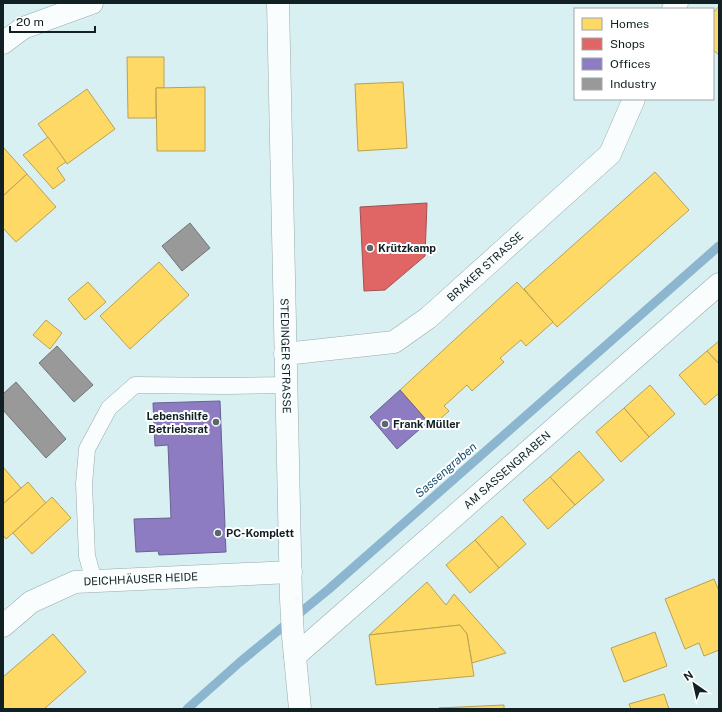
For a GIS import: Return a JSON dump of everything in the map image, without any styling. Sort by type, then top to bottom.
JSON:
[{"type":"street","points":[[3,43],[24,28],[92,3]]},
{"type":"street","name":"STEDINGER STRASSE","points":[[278,3],[286,385],[292,572],[291,599],[300,709]]},
{"type":"street","name":"BRAKER STRASSE","points":[[286,354],[394,342],[428,318],[610,154],[634,100]]},
{"type":"street","name":"AM SASSENGRABEN","points":[[294,646],[719,284]]},
{"type":"street","name":"DEICHHÄUSER HEIDE","points":[[3,626],[31,602],[75,582],[292,572]]},
{"type":"lane","points":[[94,581],[87,556],[84,484],[87,449],[109,408],[135,384],[226,386],[286,385]]},
{"type":"building: Homes","points":[[719,6],[719,55],[714,51],[714,12]]},
{"type":"building: Homes","points":[[127,57],[164,57],[164,88],[156,88],[156,118],[128,118]]},
{"type":"building: Homes","points":[[403,82],[407,148],[358,151],[355,84]]},
{"type":"building: Homes","points":[[205,87],[205,151],[157,151],[156,88]]},
{"type":"building: Homes","points":[[87,89],[115,129],[67,164],[38,124]]},
{"type":"building: Homes","points":[[48,137],[66,162],[57,168],[65,180],[53,189],[23,155]]},
{"type":"building: Homes","points":[[3,147],[27,174],[3,196]]},
{"type":"building: Homes","points":[[655,172],[689,210],[557,327],[524,289]]},
{"type":"building: Homes","points":[[27,174],[56,207],[16,242],[3,228],[3,196]]},
{"type":"building: Homes","points":[[159,262],[189,295],[130,349],[100,316]]},
{"type":"building: Homes","points":[[88,282],[106,302],[85,320],[68,299]]},
{"type":"building: Homes","points":[[517,282],[553,322],[526,346],[521,340],[500,358],[504,362],[472,391],[467,385],[444,406],[449,411],[432,426],[400,390]]},
{"type":"building: Homes","points":[[46,320],[62,333],[50,349],[33,335]]},
{"type":"building: Homes","points":[[719,341],[719,364],[707,351]]},
{"type":"building: Homes","points":[[707,351],[719,364],[719,393],[705,405],[679,375]]},
{"type":"building: Homes","points":[[650,385],[675,414],[649,437],[624,408]]},
{"type":"building: Homes","points":[[624,408],[649,437],[621,462],[596,432]]},
{"type":"building: Homes","points":[[579,451],[604,480],[575,505],[550,477]]},
{"type":"building: Homes","points":[[3,467],[21,488],[3,504]]},
{"type":"building: Homes","points":[[550,477],[575,505],[548,529],[523,500]]},
{"type":"building: Homes","points":[[28,482],[46,503],[6,539],[3,535],[3,504]]},
{"type":"building: Homes","points":[[52,497],[71,518],[32,554],[13,533]]},
{"type":"building: Homes","points":[[502,516],[526,544],[499,568],[475,540]]},
{"type":"building: Homes","points":[[475,540],[499,568],[470,593],[446,565]]},
{"type":"building: Homes","points":[[714,579],[719,591],[719,650],[704,656],[699,643],[685,649],[665,599]]},
{"type":"building: Homes","points":[[427,582],[446,605],[454,594],[506,653],[472,663],[467,634],[460,625],[369,635]]},
{"type":"building: Homes","points":[[460,625],[467,634],[474,676],[376,685],[369,635]]},
{"type":"building: Homes","points":[[655,632],[667,666],[624,682],[611,648]]},
{"type":"building: Homes","points":[[53,634],[86,672],[44,709],[3,709],[3,677]]},
{"type":"building: Homes","points":[[664,694],[669,709],[631,709],[629,704]]},
{"type":"building: Homes","points":[[504,705],[504,709],[439,708]]},
{"type":"building: Shops","points":[[427,203],[425,256],[385,290],[364,291],[360,207]]},
{"type":"building: Offices","points":[[400,390],[428,422],[397,449],[370,417]]},
{"type":"building: Offices","points":[[220,401],[226,552],[159,555],[158,551],[136,552],[134,519],[171,518],[168,445],[155,446],[153,403]]},
{"type":"building: Industry","points":[[190,223],[210,248],[182,271],[162,246]]},
{"type":"building: Industry","points":[[57,346],[93,385],[74,402],[39,363]]},
{"type":"building: Industry","points":[[16,382],[66,439],[46,458],[3,410],[3,394]]},
{"type":"waterway","name":"Sassengraben","points":[[187,709],[240,662],[329,589],[719,246]]},
{"type":"place","name":"Krützkamp","points":[[370,248]]},
{"type":"place","name":"Lebenshilfe Betriebsrat","points":[[216,422]]},
{"type":"place","name":"Frank Müller","points":[[385,424]]},
{"type":"place","name":"PC-Komplett","points":[[218,533]]}]
